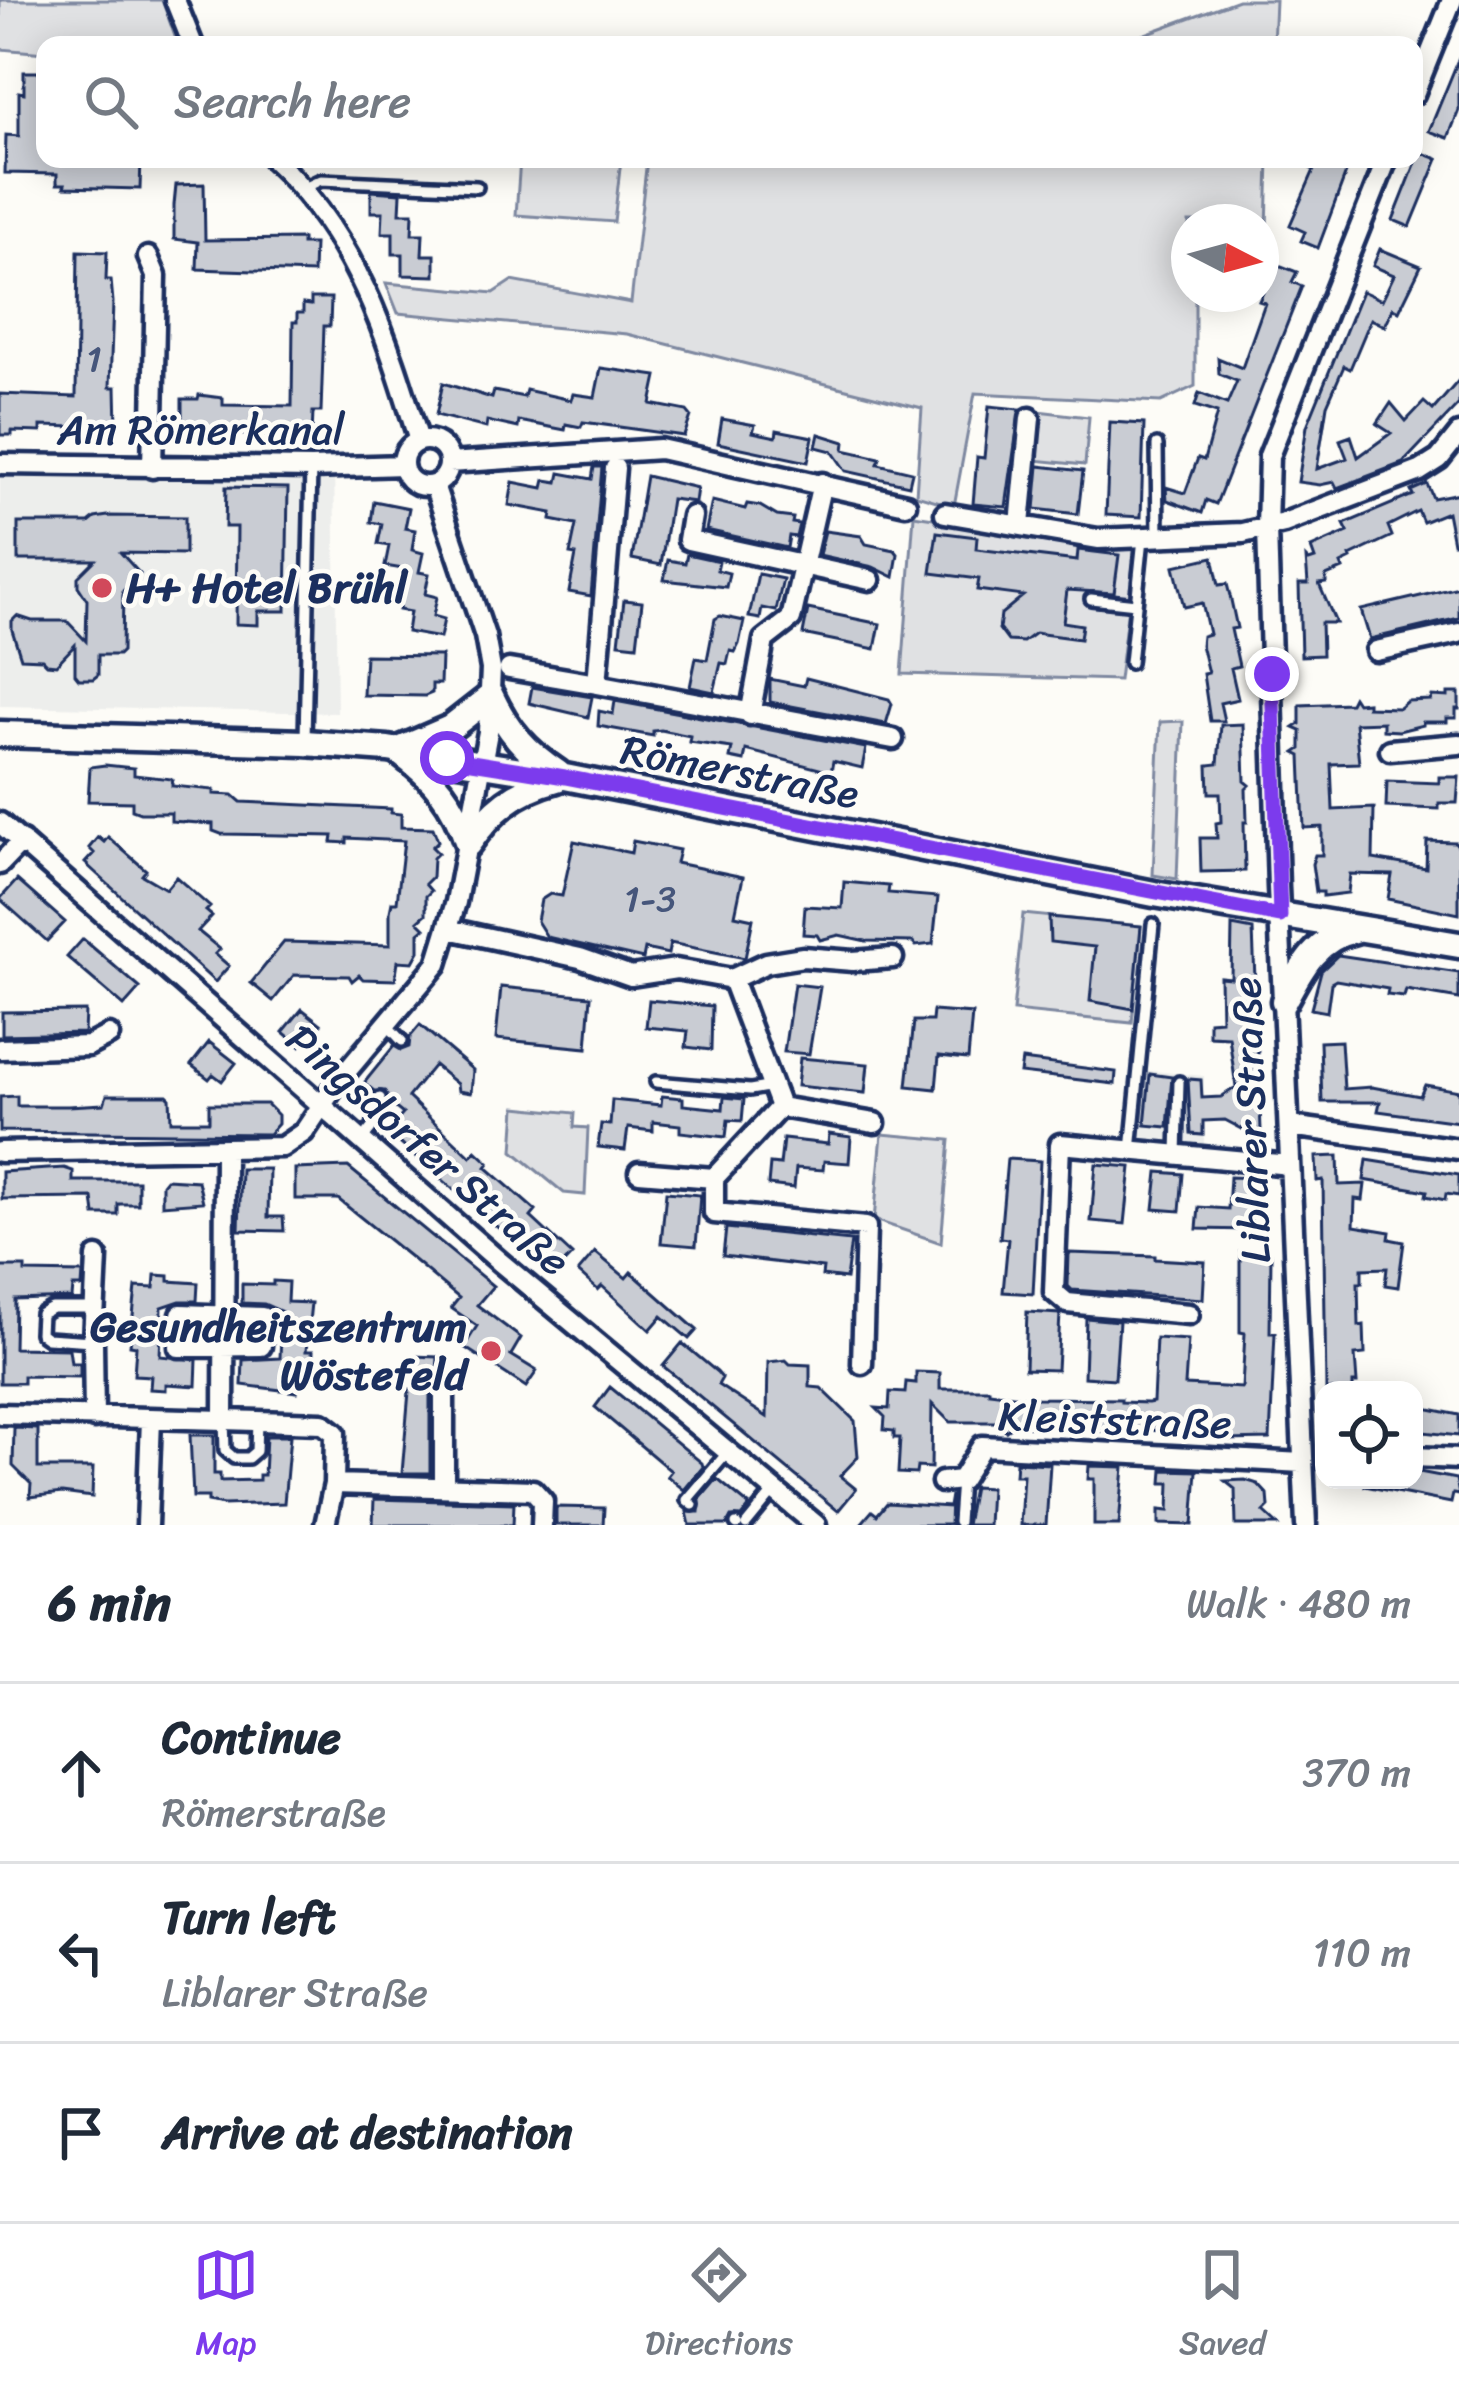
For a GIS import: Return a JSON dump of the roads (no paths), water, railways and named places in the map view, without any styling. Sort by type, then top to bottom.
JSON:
[{"type":"main road","points":[[468,844],[457,811],[441,786],[397,751],[450,728],[491,696],[519,742],[565,777]]},
{"type":"main road","name":"Römerstraße","points":[[0,734],[305,742],[397,751],[565,777],[1280,916],[1459,945]]},
{"type":"main road","points":[[0,760],[30,736]]},
{"type":"main road","points":[[468,844],[503,802],[532,786],[565,777]]},
{"type":"main road","points":[[1284,1001],[1316,949],[1338,933],[1362,928]]},
{"type":"street","points":[[175,0],[189,36]]},
{"type":"street","points":[[1423,72],[1452,0]]},
{"type":"street","points":[[282,168],[302,189],[360,275],[385,330],[419,441]]},
{"type":"street","name":"Liblarer Straße","points":[[1306,1525],[1280,916],[1269,457],[1384,168]]},
{"type":"street","points":[[148,257],[157,276],[152,468]]},
{"type":"street","points":[[1020,526],[1030,418]]},
{"type":"street","points":[[945,513],[1098,539],[1243,533],[1420,471],[1439,458],[1459,434]]},
{"type":"street","points":[[419,441],[440,445],[449,463],[447,474],[434,485],[413,483],[403,465],[407,450],[419,441]]},
{"type":"street","points":[[449,463],[660,449],[906,504]]},
{"type":"street","points":[[1439,458],[1459,467]]},
{"type":"street","name":"Am Römerkanal","points":[[0,464],[152,468],[403,465]]},
{"type":"street","points":[[597,684],[615,468]]},
{"type":"street","points":[[750,715],[764,640],[791,619],[822,483]]},
{"type":"street","points":[[0,1152],[282,1147],[304,1132],[336,1084],[437,964],[468,844],[491,696],[485,636],[434,485]]},
{"type":"street","points":[[692,516],[688,540],[870,580]]},
{"type":"street","points":[[1376,650],[1459,633]]},
{"type":"street","points":[[509,670],[893,739]]},
{"type":"street","points":[[1390,750],[1459,744]]},
{"type":"street","name":"Pingsdorfer Straße","points":[[0,823],[500,1262],[816,1525]]},
{"type":"street","points":[[0,864],[22,841]]},
{"type":"street","points":[[449,929],[580,958],[631,976],[676,969],[732,979],[766,963],[802,957],[893,958]]},
{"type":"street","points":[[732,979],[780,1107]]},
{"type":"street","points":[[0,1049],[88,1046],[109,1035]]},
{"type":"street","points":[[780,1107],[875,1123]]},
{"type":"street","points":[[780,1107],[713,1178],[714,1213],[866,1227],[862,1364]]},
{"type":"street","points":[[1290,1126],[1459,1149]]},
{"type":"street","points":[[1189,1314],[1067,1304],[1054,1292],[1060,1144],[1290,1165]]},
{"type":"street","points":[[224,1420],[225,1150]]},
{"type":"street","points":[[640,1172],[713,1178]]},
{"type":"street","points":[[94,1418],[93,1308],[98,1257]]},
{"type":"street","points":[[181,1314],[262,1317],[261,1346],[222,1345],[179,1347],[181,1314]]},
{"type":"street","points":[[444,1383],[444,1486]]},
{"type":"street","points":[[0,1414],[331,1426],[335,1433],[334,1484],[325,1525]]},
{"type":"street","points":[[147,1525],[151,1419]]},
{"type":"street","name":"Kleiststraße","points":[[951,1481],[982,1446],[1302,1458]]},
{"type":"street","points":[[1302,1458],[1315,1456]]},
{"type":"street","points":[[1423,1457],[1459,1459]]},
{"type":"street","points":[[334,1484],[533,1490],[543,1501],[542,1525]]},
{"type":"lane","points":[[302,189],[321,180],[477,187]]},
{"type":"lane","points":[[1130,663],[1150,538],[1157,446]]},
{"type":"lane","points":[[305,742],[311,468]]},
{"type":"lane","points":[[1091,598],[1136,604]]},
{"type":"lane","points":[[1131,1150],[1153,924]]},
{"type":"lane","points":[[387,1025],[402,1041]]},
{"type":"lane","points":[[656,1082],[750,1090],[773,1086]]},
{"type":"lane","points":[[1177,1154],[1180,1082]]},
{"type":"lane","points":[[362,1140],[373,1126],[380,1098]]},
{"type":"lane","points":[[93,1308],[52,1308],[41,1314],[39,1323],[40,1333],[47,1338],[93,1341]]},
{"type":"lane","points":[[224,1420],[225,1450],[234,1458],[248,1458],[256,1451],[256,1422]]},
{"type":"lane","points":[[693,1505],[687,1500],[708,1481],[728,1452]]},
{"type":"lane","points":[[951,1481],[958,1522]]},
{"type":"lane","points":[[743,1521],[775,1491]]},
{"type":"place","name":"H+ Hotel Brühl","points":[[102,588]]},
{"type":"place","name":"Gesundheitszentrum Wöstefeld","points":[[491,1351]]}]
